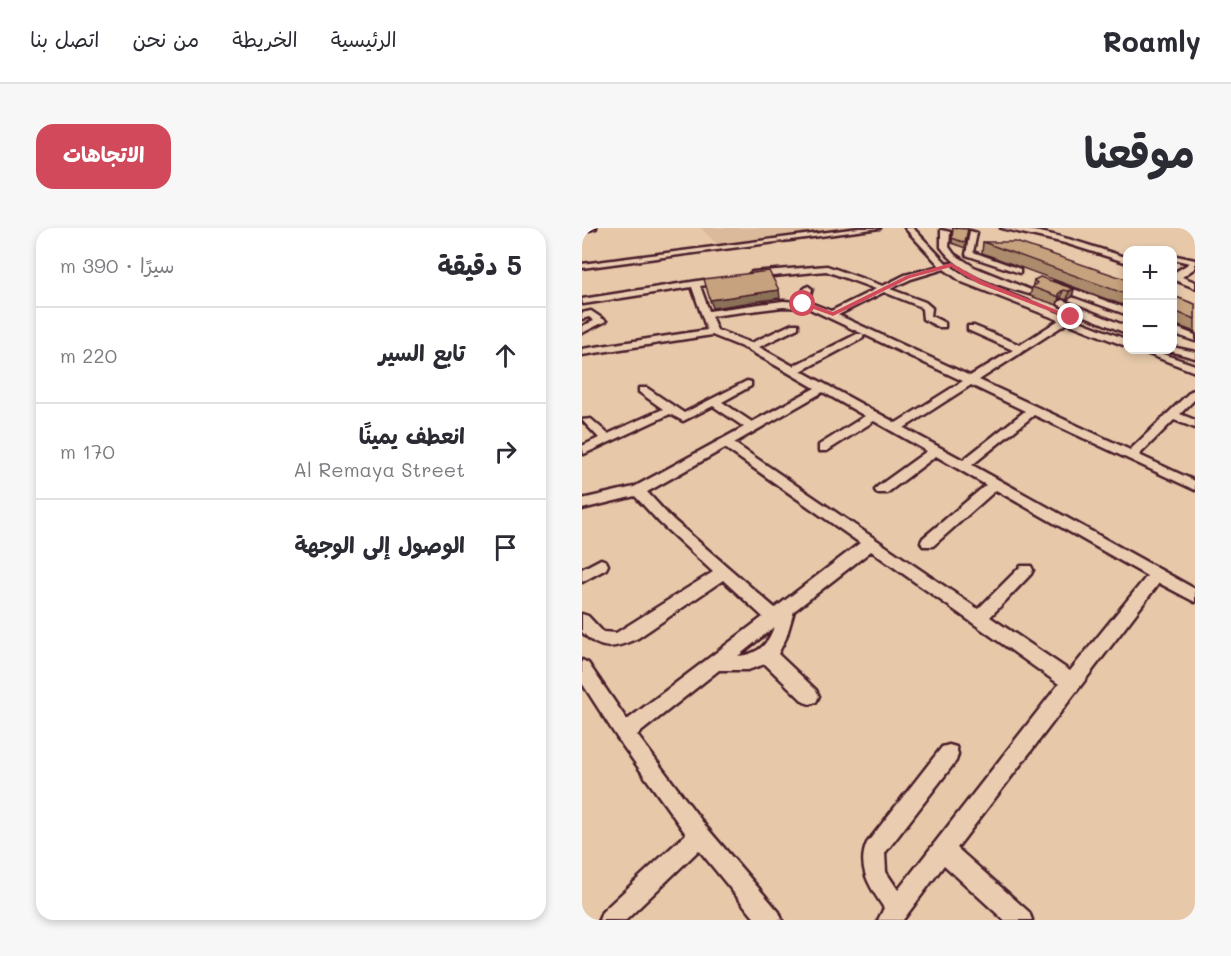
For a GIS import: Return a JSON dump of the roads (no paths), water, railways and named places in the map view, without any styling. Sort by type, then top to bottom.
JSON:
[{"type":"street","points":[[582,230],[592,228]]},
{"type":"street","points":[[767,242],[856,228]]},
{"type":"street","points":[[582,266],[876,228]]},
{"type":"street","points":[[909,228],[948,265],[976,285],[1123,342]]},
{"type":"street","points":[[922,228],[948,265]]},
{"type":"street","points":[[964,228],[977,230],[969,253],[1017,271]]},
{"type":"street","points":[[1005,228],[1067,241],[1123,259]]},
{"type":"street","points":[[942,232],[946,234],[944,243],[947,252],[980,273],[980,276],[993,282],[1000,281],[1029,291]]},
{"type":"street","points":[[1177,258],[1195,263]]},
{"type":"street","points":[[1177,274],[1195,263]]},
{"type":"street","points":[[833,314],[908,277],[948,265]]},
{"type":"street","points":[[740,277],[822,267],[926,306],[926,317],[942,325]]},
{"type":"street","points":[[1177,277],[1195,285]]},
{"type":"street","points":[[1040,280],[1123,310]]},
{"type":"street","points":[[583,302],[717,281]]},
{"type":"street","points":[[582,295],[648,285],[655,291]]},
{"type":"street","points":[[695,285],[712,332]]},
{"type":"street","points":[[803,304],[808,289]]},
{"type":"street","points":[[1062,303],[1123,328]]},
{"type":"street","points":[[705,314],[803,304],[833,314],[1195,486]]},
{"type":"street","points":[[582,316],[591,314],[601,321],[582,330]]},
{"type":"street","points":[[896,428],[1068,319],[1123,336]]},
{"type":"street","points":[[1104,319],[1105,323],[1117,330],[1116,333]]},
{"type":"street","points":[[751,347],[795,326]]},
{"type":"street","points":[[971,328],[1020,350]]},
{"type":"street","points":[[1177,331],[1195,338]]},
{"type":"street","points":[[582,343],[587,352],[712,332],[751,347],[1195,596]]},
{"type":"street","points":[[792,371],[860,336]]},
{"type":"street","points":[[1177,351],[1195,355]]},
{"type":"street","points":[[1154,354],[1195,369]]},
{"type":"street","points":[[1170,354],[1195,363]]},
{"type":"street","points":[[643,390],[683,418],[747,384]]},
{"type":"street","points":[[582,504],[638,491],[823,388]]},
{"type":"street","points":[[1132,455],[1195,393]]},
{"type":"street","points":[[714,402],[753,428]]},
{"type":"street","points":[[965,465],[1034,409]]},
{"type":"street","points":[[584,450],[670,410]]},
{"type":"street","points":[[823,448],[873,416]]},
{"type":"street","points":[[1173,416],[1195,424]]},
{"type":"street","points":[[587,421],[608,440]]},
{"type":"street","points":[[726,443],[1071,682]]},
{"type":"street","points":[[882,490],[936,450]]},
{"type":"street","points":[[928,542],[996,483]]},
{"type":"street","points":[[638,491],[652,508],[724,572],[781,614]]},
{"type":"street","points":[[625,733],[871,543]]},
{"type":"street","points":[[582,576],[601,565]]},
{"type":"street","points":[[979,618],[1026,570]]},
{"type":"street","points":[[582,621],[599,639],[617,640],[632,633],[724,572]]},
{"type":"street","points":[[949,754],[874,850],[872,862],[875,875],[894,914],[1071,682],[1157,575]]},
{"type":"street","points":[[717,663],[743,664],[768,656],[780,639],[781,614]]},
{"type":"street","points":[[768,656],[810,696]]},
{"type":"street","points":[[582,668],[625,733],[700,835],[771,920]]},
{"type":"street","points":[[610,920],[700,835]]},
{"type":"street","points":[[942,849],[1022,920]]}]
